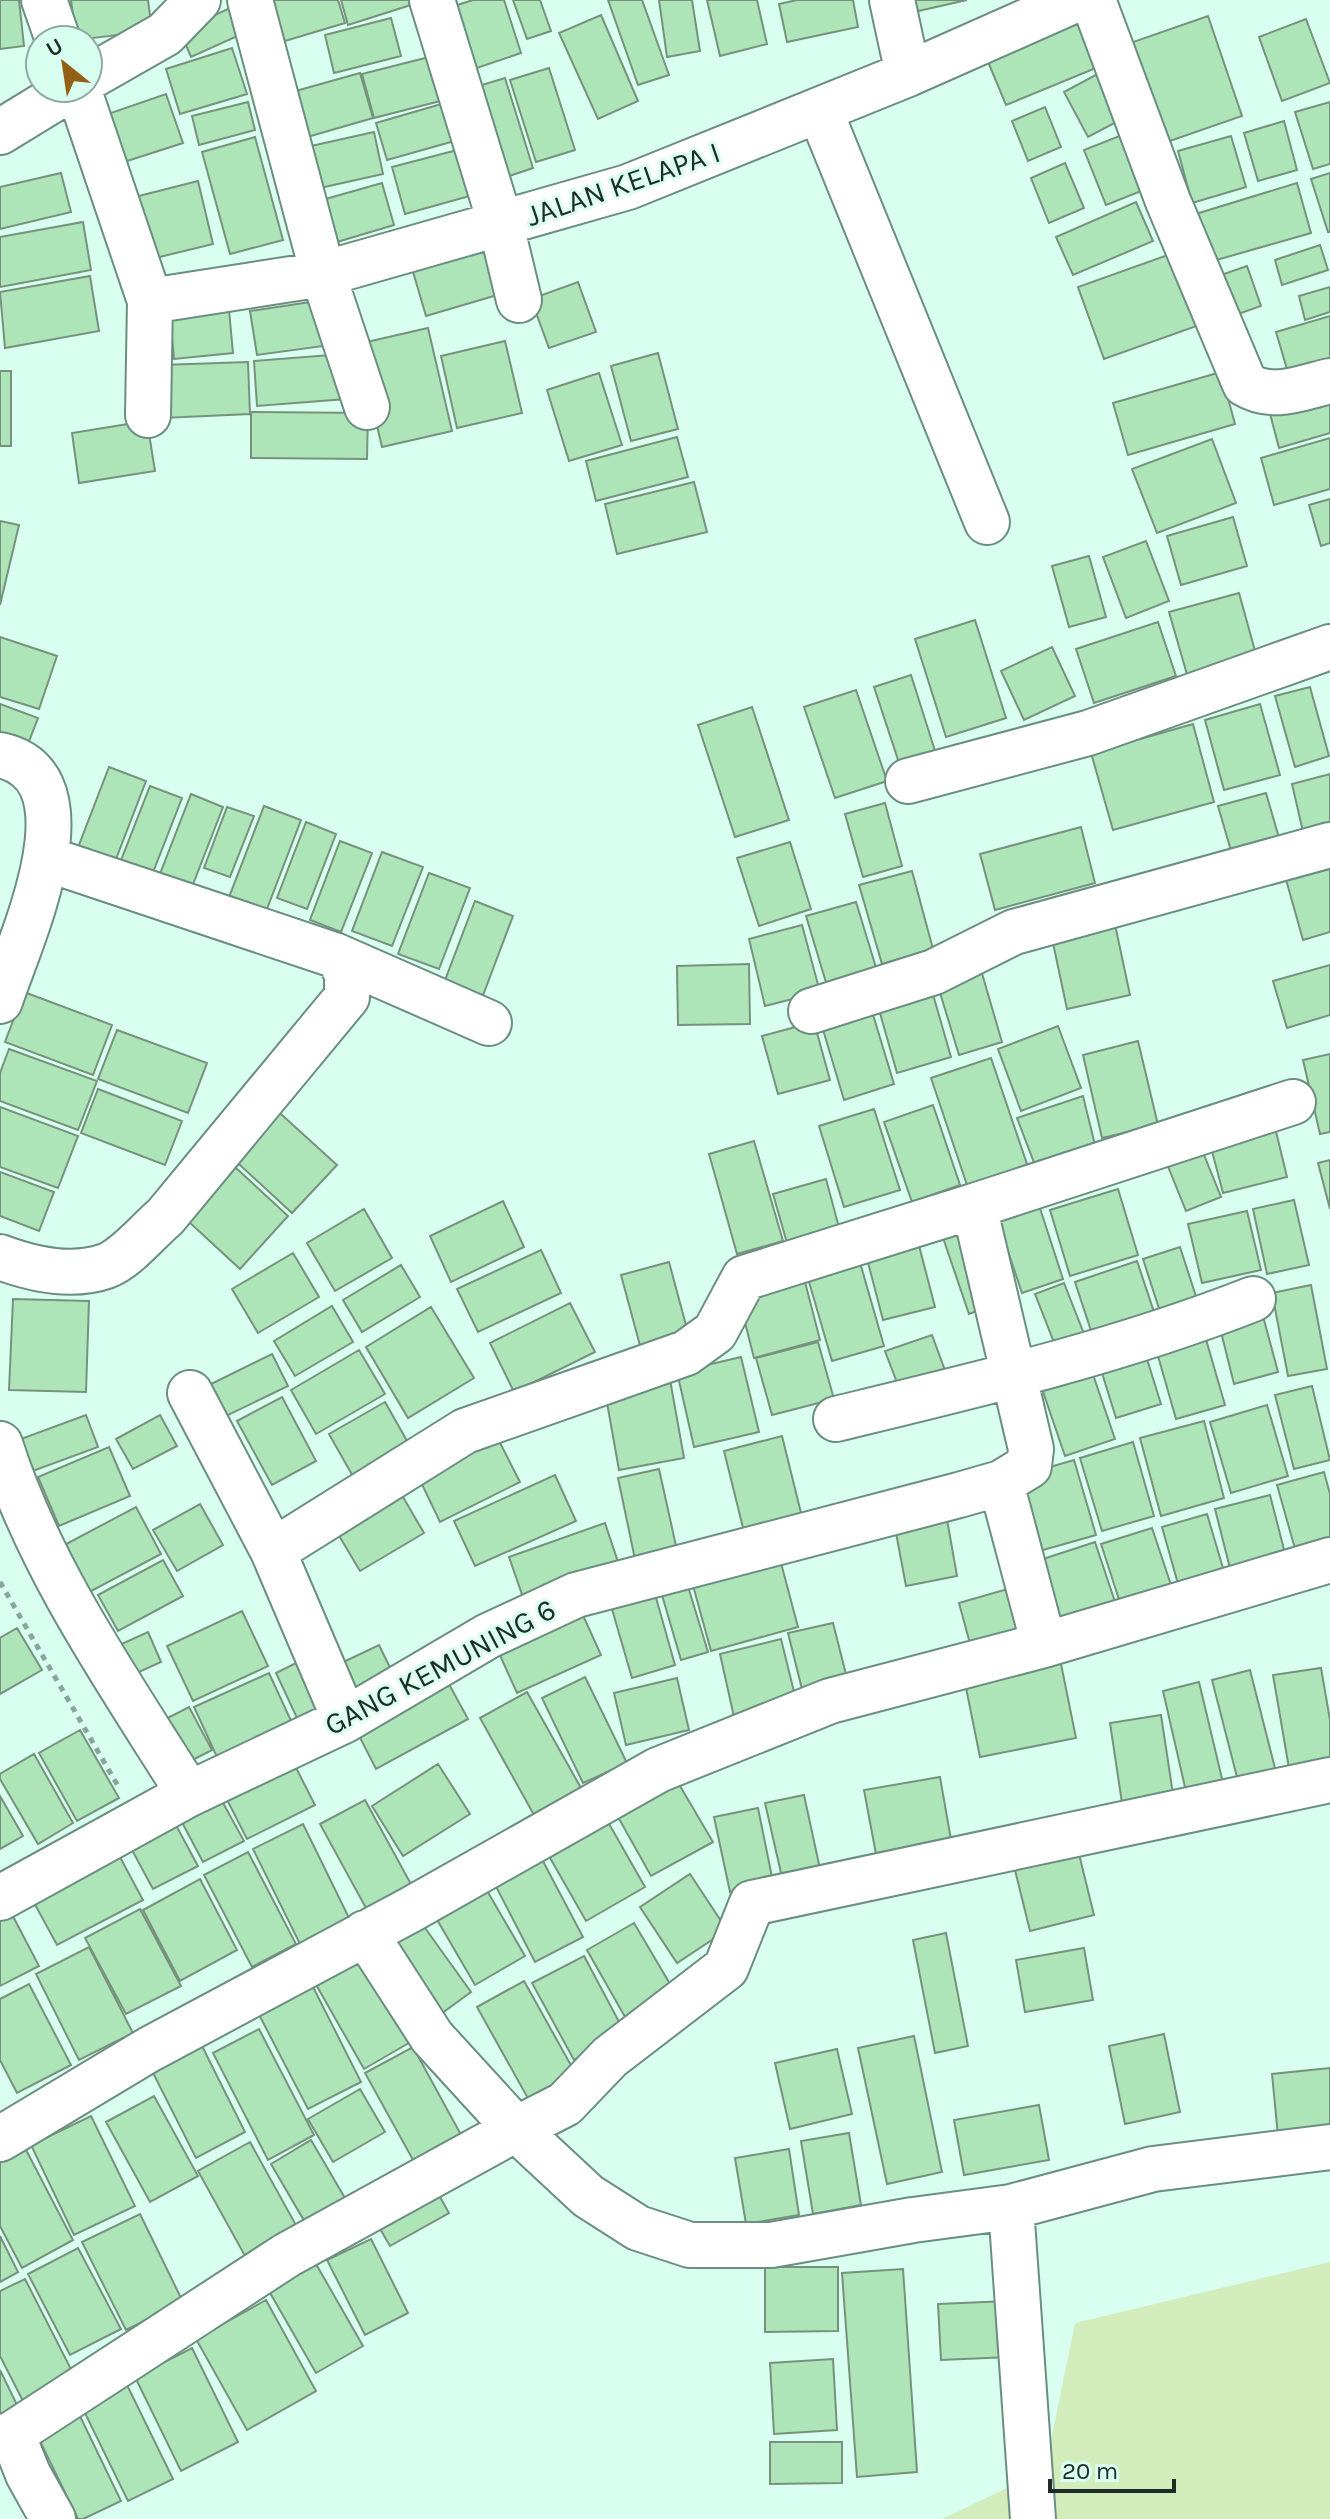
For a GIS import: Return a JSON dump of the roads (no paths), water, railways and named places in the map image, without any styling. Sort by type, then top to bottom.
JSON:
[{"type":"street","points":[[44,0],[52,24]]},
{"type":"street","points":[[104,69],[165,34],[198,0]]},
{"type":"street","points":[[250,0],[323,274],[367,407]]},
{"type":"street","points":[[432,0],[501,225],[519,300]]},
{"type":"street","points":[[892,0],[908,74]]},
{"type":"street","name":"JALAN KELAPA I","points":[[150,301],[323,274],[501,225],[668,173],[908,74],[1075,0]]},
{"type":"street","points":[[1093,0],[1168,201],[1245,384],[1275,394],[1330,381]]},
{"type":"street","points":[[0,132],[46,104]]},
{"type":"street","points":[[83,104],[150,301],[148,415]]},
{"type":"street","points":[[820,111],[987,522]]},
{"type":"street","points":[[908,781],[1088,733],[1330,647]]},
{"type":"street","points":[[0,755],[23,763],[48,798],[47,859],[0,1001]]},
{"type":"street","points":[[811,1011],[934,972],[1014,932],[1330,845]]},
{"type":"street","points":[[47,859],[343,978],[489,1023]]},
{"type":"street","points":[[0,1257],[63,1272],[108,1265],[165,1217],[343,978]]},
{"type":"street","points":[[273,1551],[465,1431],[686,1353],[715,1332],[744,1278],[1293,1102]]},
{"type":"street","points":[[974,1206],[1016,1376],[1032,1458],[1029,1466],[1001,1483],[1044,1645]]},
{"type":"street","points":[[836,1419],[1016,1376],[1166,1331],[1253,1299]]},
{"type":"street","points":[[190,1393],[273,1551],[345,1720]]},
{"type":"street","points":[[0,1444],[9,1510],[62,1585],[189,1794]]},
{"type":"street","name":"GANG KEMUNING 6","points":[[0,1898],[189,1794],[345,1720],[488,1636],[576,1595],[1001,1483]]},
{"type":"street","points":[[0,2139],[150,2049],[658,1770],[830,1701],[1044,1645],[1330,1560]]},
{"type":"street","points":[[53,2519],[6,2436],[287,2255],[565,2104],[610,2057],[726,1968],[752,1903],[1330,1780]]},
{"type":"street","points":[[365,1933],[432,2037],[516,2129],[588,2196],[638,2228],[690,2245],[771,2245],[913,2220],[1011,2207],[1153,2169],[1330,2147]]},
{"type":"street","points":[[1011,2207],[1033,2519]]}]
